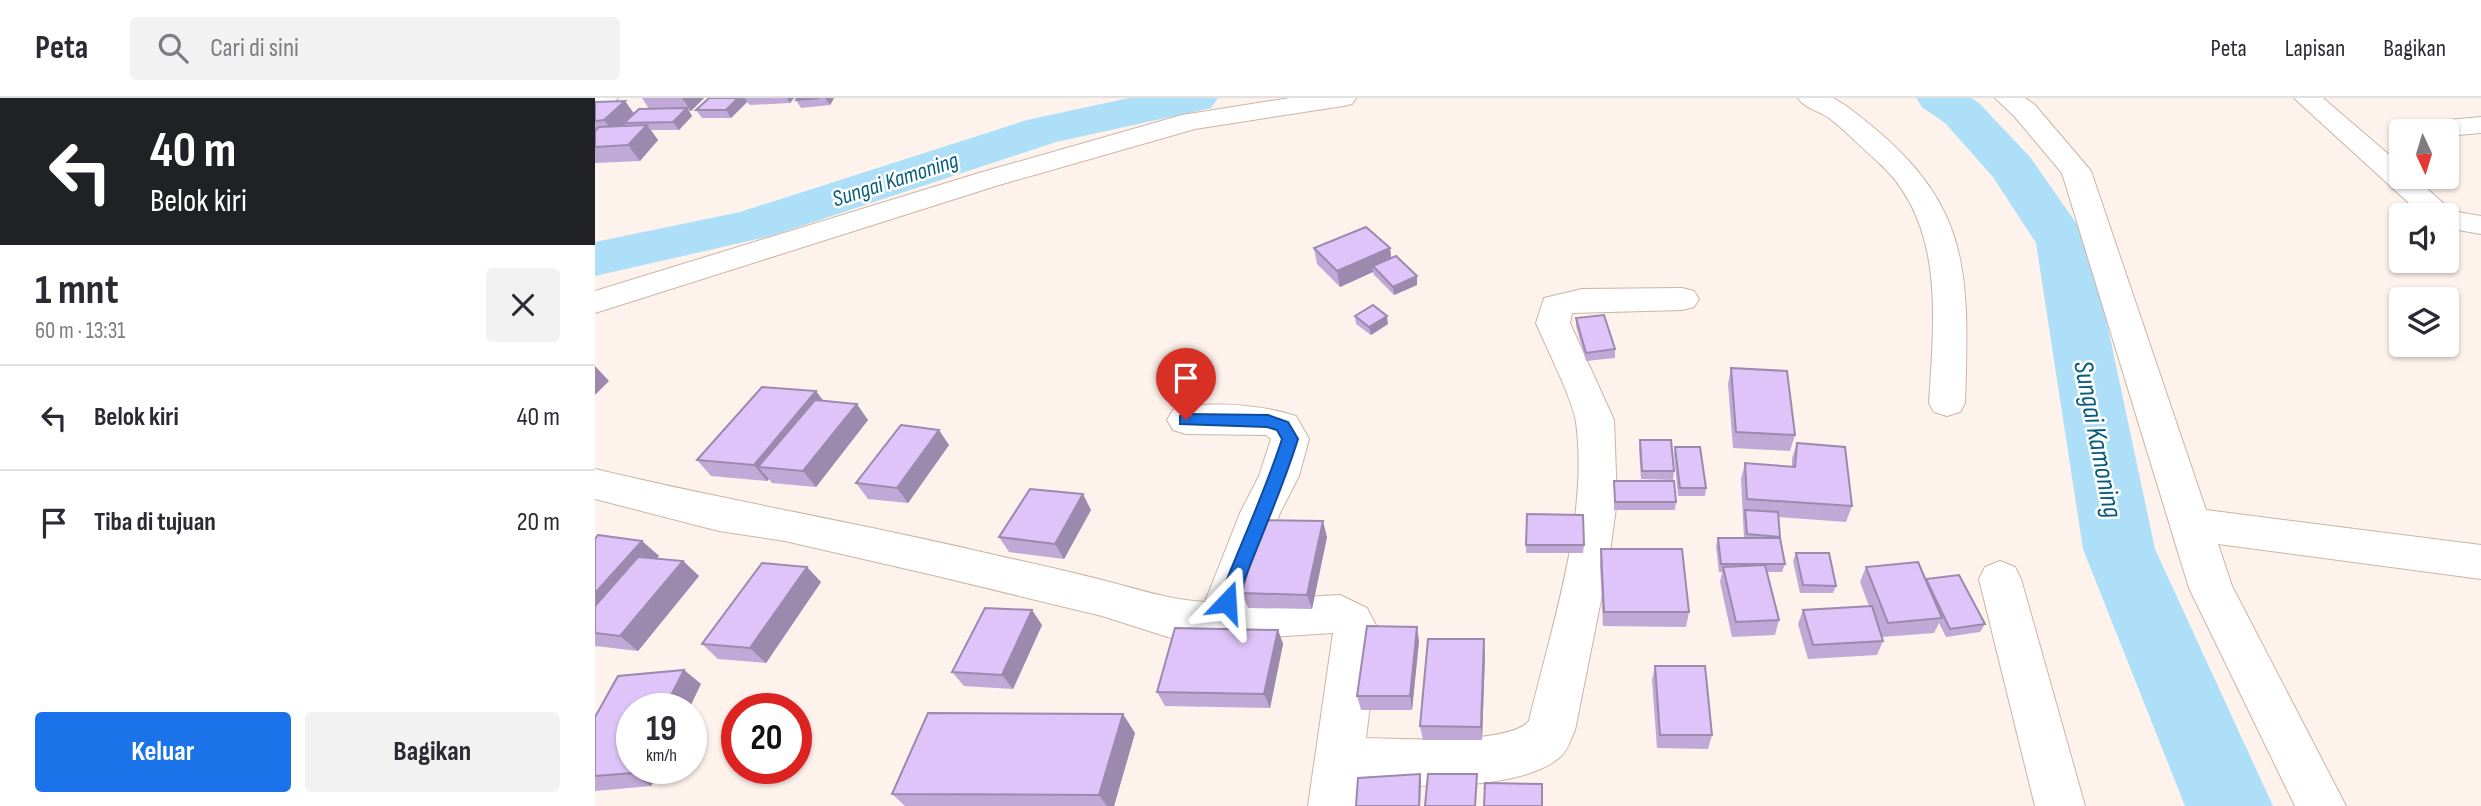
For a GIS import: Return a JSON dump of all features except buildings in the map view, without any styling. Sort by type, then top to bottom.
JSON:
[{"type":"street","points":[[595,105],[605,98]]},
{"type":"street","points":[[595,302],[989,179],[1192,121],[1343,98]]},
{"type":"street","points":[[1811,98],[1839,113],[1874,144],[1910,178],[1926,203],[1948,262],[1947,403]]},
{"type":"street","points":[[2008,98],[2024,110],[2076,171],[2211,588],[2321,806]]},
{"type":"street","points":[[2307,98],[2426,203]]},
{"type":"street","points":[[2459,127],[2481,125]]},
{"type":"street","points":[[2352,137],[2389,134]]},
{"type":"street","points":[[2459,221],[2481,225]]},
{"type":"street","points":[[1340,761],[1468,761],[1519,753],[1541,744],[1551,730],[1588,560],[1597,500],[1595,420],[1553,323],[1553,312],[1556,306],[1582,300],[1682,299]]},
{"type":"street","points":[[1186,420],[1268,421],[1283,426],[1290,439],[1220,621]]},
{"type":"street","points":[[595,484],[719,515],[785,525],[933,558],[1102,598],[1171,619],[1220,621],[1340,614],[1351,621],[1357,631],[1333,806]]},
{"type":"street","points":[[2190,524],[2481,562]]},
{"type":"street","points":[[2000,579],[2060,806]]},
{"type":"waterway","name":"Sungai Kamoning","points":[[595,259],[752,225],[1044,130],[1195,98]]},
{"type":"waterway","name":"Sungai Kamoning","points":[[1939,98],[1962,113],[2012,168],[2063,243],[2119,549],[2229,806]]},
{"type":"route","points":[[1186,420],[1268,421],[1283,426],[1290,439],[1279,476],[1260,513],[1227,602]]}]
